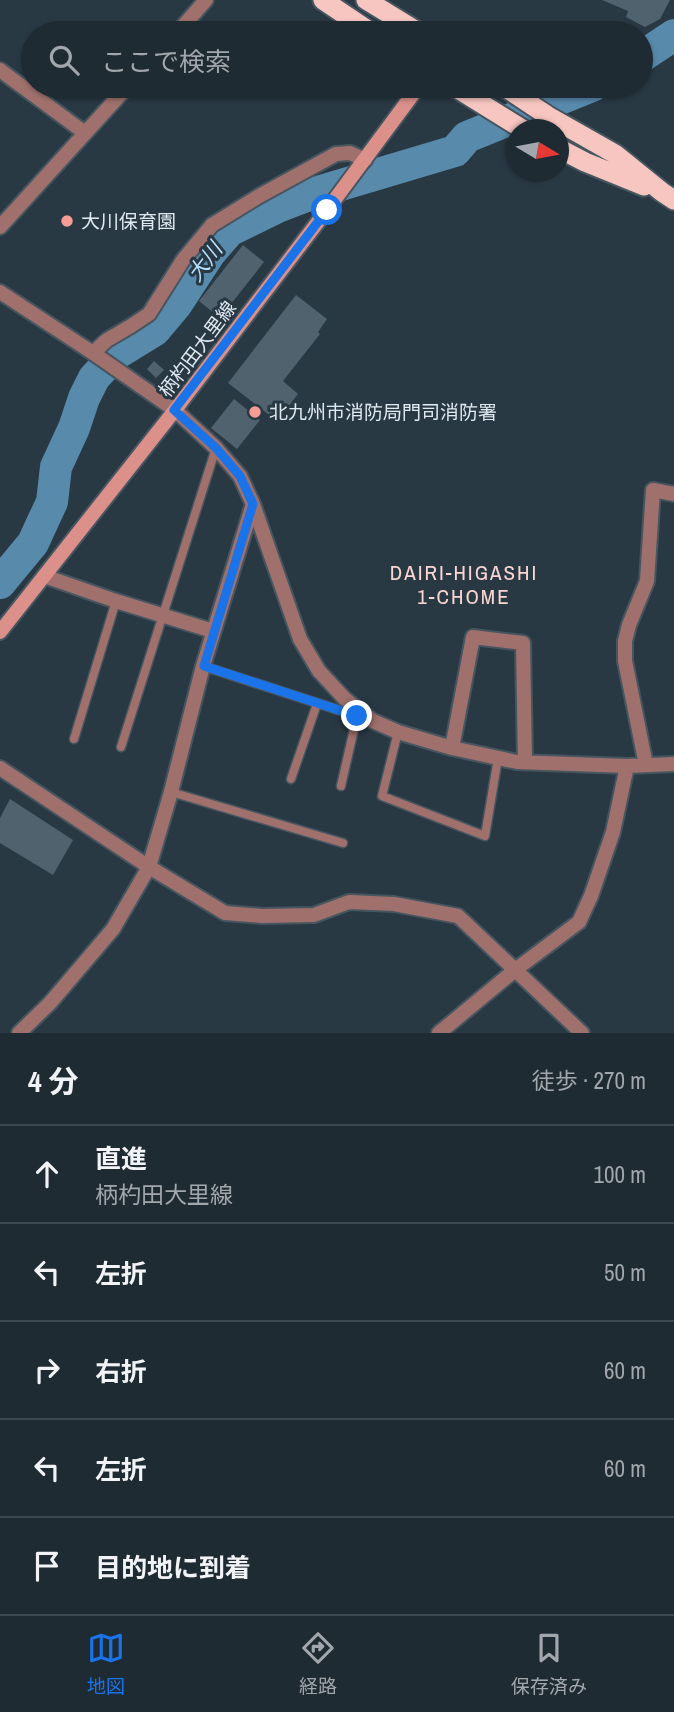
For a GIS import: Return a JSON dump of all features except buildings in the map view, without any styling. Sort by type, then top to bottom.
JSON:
[{"type":"highway","points":[[323,0],[355,21]]},
{"type":"highway","points":[[366,0],[400,21]]},
{"type":"highway","points":[[471,98],[506,119]]},
{"type":"highway","points":[[521,98],[615,154],[668,196]]},
{"type":"highway","points":[[569,154],[668,196]]},
{"type":"main road","name":"柄杓田大里線","points":[[0,632],[174,410],[410,98]]},
{"type":"street","points":[[188,21],[206,0]]},
{"type":"street","points":[[0,70],[21,86]]},
{"type":"street","points":[[38,98],[85,133]]},
{"type":"street","points":[[0,227],[117,98]]},
{"type":"street","points":[[94,354],[107,340],[149,314],[183,260],[212,225],[336,154],[350,153],[365,160]]},
{"type":"street","points":[[0,292],[174,410],[216,448],[240,476],[253,504],[300,639],[319,671],[345,699],[373,720],[398,732],[452,748],[517,762],[627,766],[674,764]]},
{"type":"street","points":[[646,765],[625,661],[625,641],[647,581],[653,490],[674,494]]},
{"type":"street","points":[[19,1033],[50,1003],[113,929],[149,867],[172,792],[213,631],[253,504]]},
{"type":"street","points":[[44,576],[213,631]]},
{"type":"street","points":[[452,748],[473,637],[523,643],[525,762]]},
{"type":"street","points":[[439,1033],[515,970],[579,922],[614,832],[627,766]]},
{"type":"street","points":[[0,768],[149,867],[225,913],[262,916],[314,915],[349,902],[394,904],[458,916],[582,1033]]},
{"type":"lane","points":[[121,747],[216,448]]},
{"type":"lane","points":[[74,739],[116,601]]},
{"type":"lane","points":[[204,666],[357,716],[341,786]]},
{"type":"lane","points":[[291,779],[317,704]]},
{"type":"lane","points":[[398,732],[382,796],[485,836],[498,758]]},
{"type":"lane","points":[[172,792],[343,843]]},
{"type":"waterway","name":"大川","points":[[653,49],[674,35]]},
{"type":"waterway","name":"大川","points":[[0,583],[33,543],[52,502],[56,467],[94,378],[116,354],[155,330],[229,231],[314,193],[455,151],[467,137],[563,98]]},
{"type":"place","name":"大川保育園","points":[[67,221]]},
{"type":"place","name":"北九州市消防局門司消防署","points":[[255,412]]},
{"type":"district","name":"DAIRI-HIGASHI 1-CHOME","points":[[464,585]]},
{"type":"route","points":[[327,210],[174,410],[216,448],[240,476],[253,504],[204,666],[357,716]]}]
